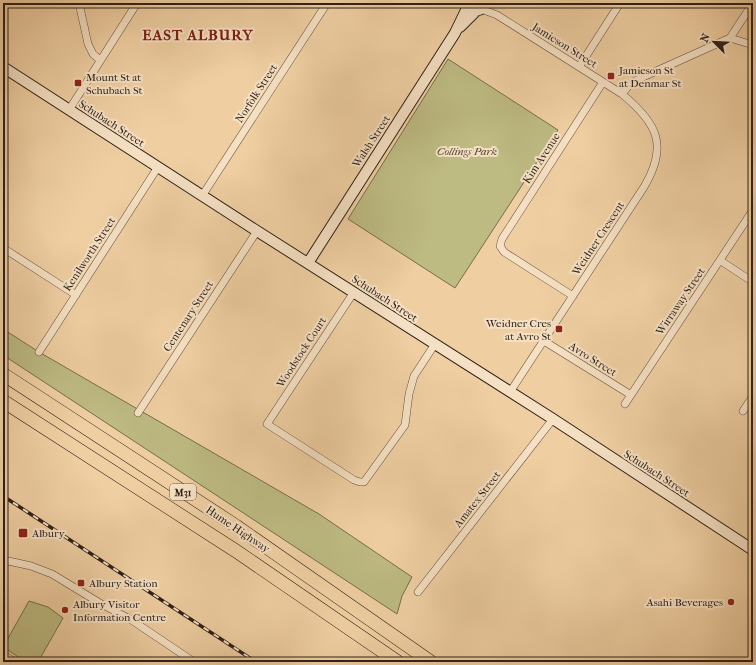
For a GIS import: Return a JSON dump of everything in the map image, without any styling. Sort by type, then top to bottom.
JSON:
[{"type":"highway","name":"Hume Highway","points":[[3,374],[236,526],[431,662]]},
{"type":"highway","name":"Hume Highway","points":[[3,401],[236,552],[398,662]]},
{"type":"highway","points":[[274,578],[390,662]]},
{"type":"highway","points":[[361,614],[390,629],[440,662]]},
{"type":"main road","points":[[3,657],[11,662]]},
{"type":"street","points":[[79,3],[88,44],[92,54],[100,60]]},
{"type":"street","points":[[69,110],[137,3]]},
{"type":"street","name":"Norfolk Street","points":[[202,196],[327,3]]},
{"type":"street","points":[[579,67],[620,3]]},
{"type":"street","points":[[622,94],[632,83],[643,77],[730,38],[753,3]]},
{"type":"street","name":"Jamieson Street","points":[[478,6],[497,15],[622,94]]},
{"type":"street","name":"Walsh Street","points":[[308,263],[455,33],[478,6]]},
{"type":"street","points":[[730,38],[753,45]]},
{"type":"street","name":"Schubach Street","points":[[3,67],[202,196],[553,419],[753,550]]},
{"type":"street","name":"Kim Avenue","points":[[573,296],[504,252],[500,246],[502,239],[603,82]]},
{"type":"street","name":"Weidner Crescent","points":[[510,392],[644,187],[656,162],[658,152],[657,140],[649,120],[622,94]]},
{"type":"street","name":"Kenilworth Street","points":[[39,352],[158,167]]},
{"type":"street","name":"Wirraway Street","points":[[625,404],[721,261],[753,210]]},
{"type":"street","name":"Centenary Street","points":[[138,413],[257,231]]},
{"type":"street","points":[[3,248],[76,295]]},
{"type":"street","points":[[721,261],[753,282]]},
{"type":"street","name":"Woodstock Court","points":[[354,292],[266,424],[351,479],[362,485],[405,425],[410,386],[414,376],[435,344]]},
{"type":"street","name":"Avro Street","points":[[544,341],[631,395]]},
{"type":"street","points":[[743,411],[753,396]]},
{"type":"street","name":"Amatex Street","points":[[418,592],[553,419]]},
{"type":"street","points":[[3,560],[31,566],[52,574],[103,605],[130,619],[194,662]]},
{"type":"green space","name":"Collings Park","points":[[448,59],[558,130],[455,288],[348,219]]},
{"type":"green space","points":[[3,329],[39,352],[319,514],[412,577],[402,596],[397,614],[3,355]]},
{"type":"green space","points":[[29,601],[48,607],[63,618],[38,662],[26,662],[3,647],[3,637],[7,640]]},
{"type":"railway","points":[[3,496],[256,662]]},
{"type":"place","name":"Jamieson St at Denmar St","points":[[611,76]]},
{"type":"place","name":"Mount St at Schubach St","points":[[78,83]]},
{"type":"place","name":"Weidner Cres at Avro St","points":[[559,329]]},
{"type":"place","name":"Albury","points":[[23,533]]},
{"type":"place","name":"Albury Station","points":[[81,583]]},
{"type":"place","name":"Asahi Beverages","points":[[731,602]]},
{"type":"place","name":"Albury Visitor Information Centre","points":[[65,610]]},
{"type":"district","name":"EAST ALBURY","points":[[198,35]]}]
